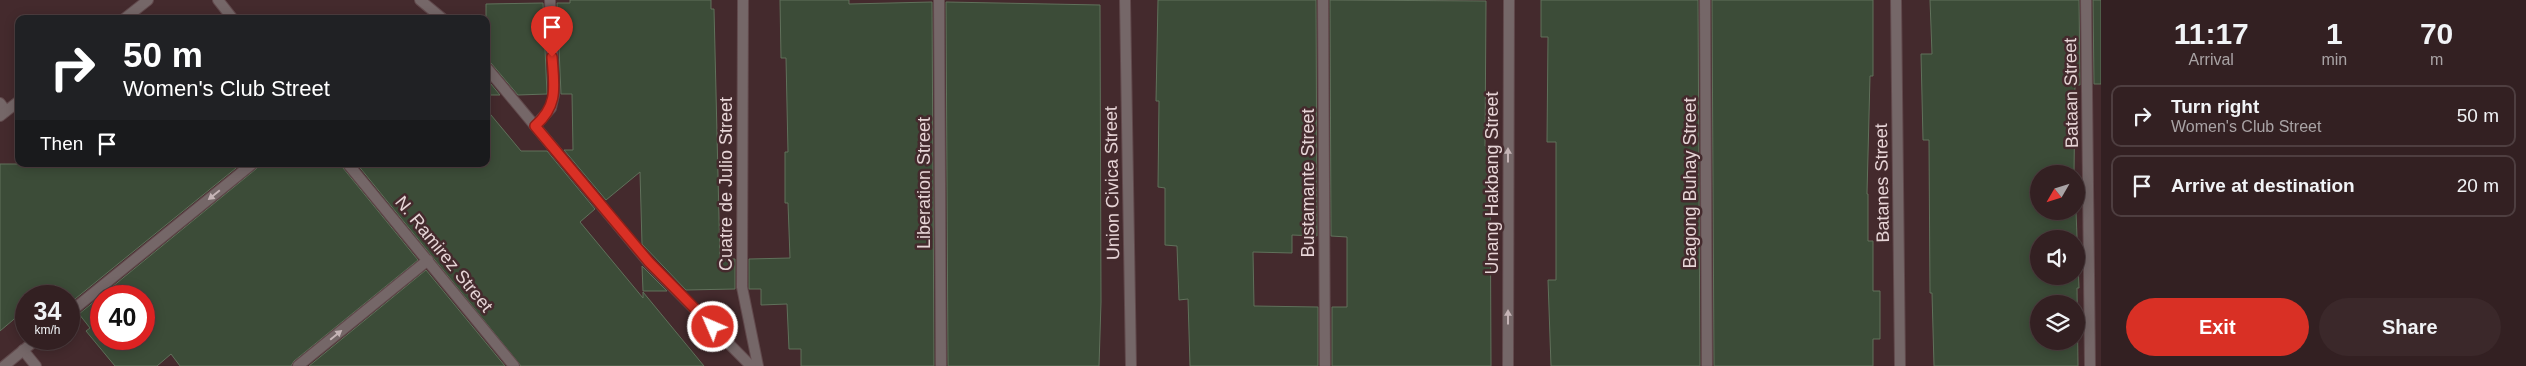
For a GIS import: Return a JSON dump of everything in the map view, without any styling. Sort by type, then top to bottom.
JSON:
[{"type":"street","points":[[129,15],[148,0]]},
{"type":"street","points":[[218,0],[230,15]]},
{"type":"street","points":[[420,0],[438,15]]},
{"type":"street","points":[[535,126],[551,108],[554,95],[550,0]]},
{"type":"street","name":"Cuatre de Julio Street","points":[[743,0],[742,287],[758,366]]},
{"type":"street","name":"Liberation Street","points":[[939,0],[941,366]]},
{"type":"street","name":"Union Civica Street","points":[[1125,0],[1131,366]]},
{"type":"street","name":"Bustamante Street","points":[[1322,0],[1325,366]]},
{"type":"street","name":"Unang Hakbang Street","points":[[1508,0],[1508,366]]},
{"type":"street","name":"Bagong Buhay Street","points":[[1705,0],[1707,366]]},
{"type":"street","name":"Batanes Street","points":[[1896,0],[1900,366]]},
{"type":"street","name":"Bataan Street","points":[[2086,0],[2090,366]]},
{"type":"street","points":[[490,71],[649,262],[751,366]]},
{"type":"street","points":[[2,110],[15,103]]},
{"type":"street","points":[[80,304],[248,167]]},
{"type":"street","name":"N. Ramirez Street","points":[[350,167],[514,366]]},
{"type":"street","points":[[298,366],[428,260]]},
{"type":"street","points":[[4,366],[23,350],[36,366]]},
{"type":"building","points":[[570,0],[711,0],[711,9],[714,9],[720,259],[735,259],[735,289],[686,290],[642,244],[640,172],[606,200],[564,150],[573,150],[572,94],[561,94],[557,3],[570,3]]},
{"type":"building","points":[[780,0],[849,0],[849,4],[932,2],[934,366],[801,366],[801,349],[789,349],[787,304],[761,305],[761,289],[749,289],[749,259],[790,258],[788,203],[785,203],[785,152],[788,152],[786,58],[781,58]]},
{"type":"building","points":[[1158,0],[1316,0],[1317,236],[1292,235],[1292,253],[1253,252],[1254,306],[1318,307],[1318,366],[1190,366],[1188,299],[1179,300],[1177,246],[1165,245],[1165,188],[1158,187],[1159,101],[1156,101]]},
{"type":"building","points":[[1330,0],[1486,1],[1485,146],[1490,146],[1491,366],[1332,366],[1332,307],[1347,307],[1347,237],[1331,236]]},
{"type":"building","points":[[1541,0],[1698,0],[1700,366],[1551,366],[1548,280],[1556,280],[1556,142],[1547,142],[1548,37],[1541,37]]},
{"type":"building","points":[[1712,0],[1873,0],[1873,76],[1870,76],[1867,194],[1868,241],[1873,241],[1873,291],[1880,291],[1880,339],[1873,339],[1873,366],[1714,366]]},
{"type":"building","points":[[1930,0],[2079,0],[2080,85],[2075,85],[2074,165],[2030,165],[2030,220],[2076,220],[2077,230],[2030,230],[2030,285],[2079,285],[2079,288],[2077,288],[2077,295],[2030,295],[2030,350],[2078,350],[2078,366],[1934,366],[1932,293],[1930,293],[1929,140],[1923,140],[1921,54],[1932,54]]},
{"type":"building","points":[[2093,0],[2101,0],[2101,84],[2094,84]]},
{"type":"building","points":[[946,2],[1100,5],[1101,302],[1099,366],[948,366]]},
{"type":"building","points":[[543,3],[547,94],[518,95],[490,62],[490,15],[486,15],[486,4]]},
{"type":"building","points":[[490,83],[500,95],[490,95]]},
{"type":"building","points":[[490,114],[521,151],[547,151],[595,209],[580,222],[643,298],[643,292],[704,366],[521,366],[359,167],[490,167]]},
{"type":"building","points":[[0,164],[15,164],[15,167],[237,167],[80,295],[80,285],[15,285],[15,318],[0,331]]},
{"type":"building","points":[[257,167],[342,167],[418,260],[294,361],[291,366],[180,366],[171,354],[157,366],[115,366],[102,350],[155,350],[155,285],[114,285]]},
{"type":"building","points":[[642,266],[667,291],[643,291]]},
{"type":"building","points":[[426,270],[505,366],[309,366]]},
{"type":"building","points":[[90,305],[90,328],[80,313]]},
{"type":"building","points":[[90,328],[90,336],[86,331]]},
{"type":"route","points":[[552,57],[554,95],[551,108],[543,120],[535,126],[649,262],[713,327]]}]
